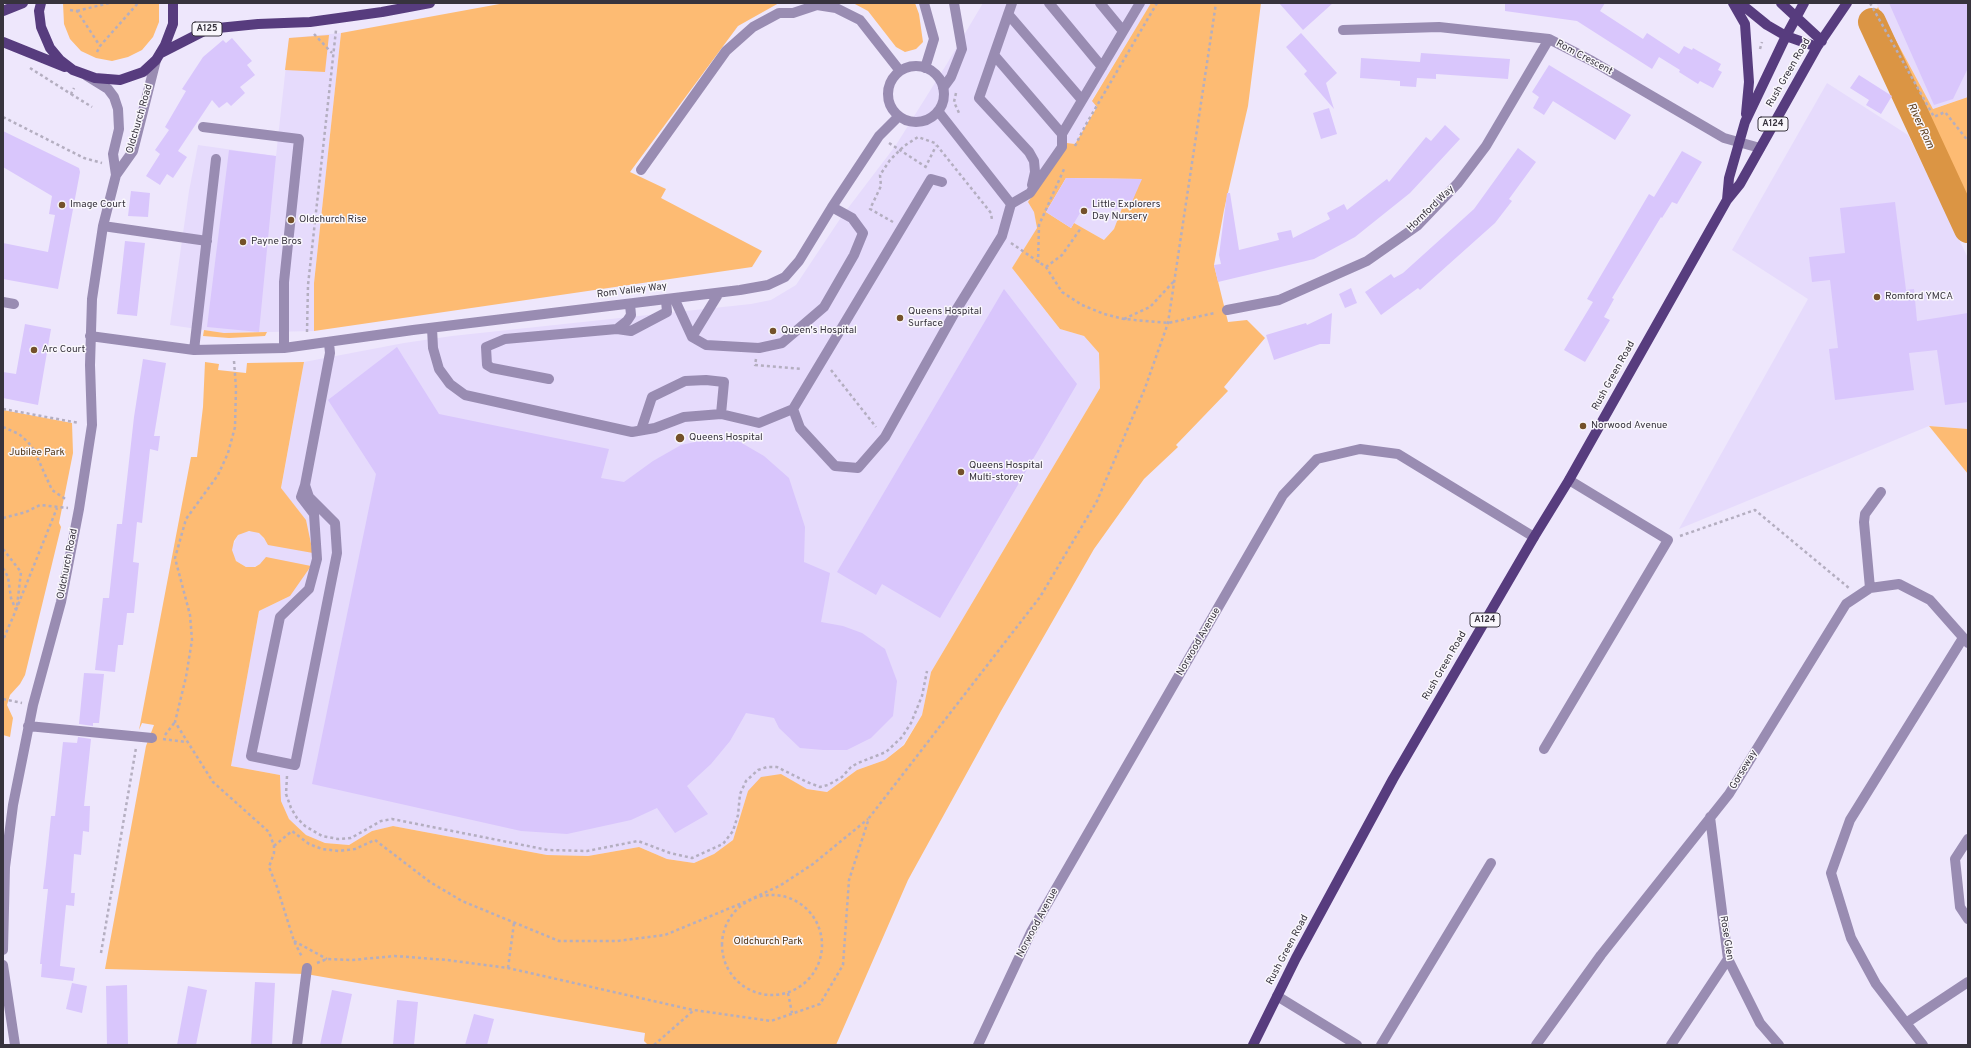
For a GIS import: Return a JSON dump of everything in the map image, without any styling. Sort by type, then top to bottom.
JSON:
[{"type":"main road","points":[[3,11],[23,3]]},
{"type":"main road","points":[[41,3],[39,11],[41,26],[50,48],[73,70]]},
{"type":"main road","points":[[3,42],[95,78],[120,80],[143,72],[158,56],[165,45],[173,24],[173,3]]},
{"type":"main road","name":"A125","points":[[158,56],[208,29],[258,24],[310,22],[382,12],[430,3]]},
{"type":"main road","name":"Rush Green Road","points":[[1733,3],[1745,24],[1748,50],[1749,82],[1745,122]]},
{"type":"main road","points":[[1740,3],[1767,25],[1786,36],[1820,44]]},
{"type":"main road","points":[[1781,3],[1796,16],[1820,44]]},
{"type":"main road","name":"Rush Green Road","points":[[1727,200],[1729,178],[1745,122],[1786,36],[1804,3]]},
{"type":"main road","name":"Rush Green Road","points":[[1253,1045],[1277,996],[1393,779],[1568,480],[1727,200],[1740,184],[1820,44],[1847,3]]},
{"type":"street","points":[[924,3],[934,39],[925,68]]},
{"type":"street","points":[[943,88],[951,77],[962,49],[954,3]]},
{"type":"street","points":[[1012,3],[979,98],[1029,152],[1034,161],[1035,172],[1030,193]]},
{"type":"street","points":[[1050,3],[1102,67]]},
{"type":"street","points":[[1100,3],[1123,31]]},
{"type":"street","points":[[793,410],[800,428],[835,466],[858,468],[890,430],[955,312],[1002,236],[1010,204],[1030,193],[1062,147],[1062,134],[1140,3]]},
{"type":"street","points":[[641,170],[726,51],[753,27],[780,13],[793,13],[817,5],[836,8],[860,20],[900,72]]},
{"type":"street","points":[[1008,14],[1082,100]]},
{"type":"street","name":"Rom Crescent","points":[[1343,30],[1440,27],[1549,39],[1592,61],[1724,138],[1760,148]]},
{"type":"street","name":"Hornford Way","points":[[1227,310],[1279,300],[1359,265],[1417,226],[1458,183],[1486,146],[1549,39]]},
{"type":"street","points":[[994,55],[1062,134]]},
{"type":"street","name":"Oldchurch Road","points":[[3,950],[6,829],[33,705],[61,602],[79,509],[92,425],[90,336],[92,300],[103,226],[116,175],[132,151],[158,56]]},
{"type":"street","points":[[912,67],[925,68],[937,76],[943,88],[942,104],[938,111],[929,118],[919,122],[908,121],[899,116],[893,110],[888,94],[894,77],[900,72],[912,67]]},
{"type":"street","name":"Oldchurch Road","points":[[86,75],[108,89],[114,97],[118,109],[119,129],[113,154],[116,175]]},
{"type":"street","points":[[938,111],[1010,204]]},
{"type":"street","name":"Rom Valley Way","points":[[284,348],[432,328],[718,293],[768,285],[785,277],[799,261],[832,207],[879,136],[899,116]]},
{"type":"street","points":[[90,336],[194,350],[234,351],[284,348],[284,282],[299,139],[203,127]]},
{"type":"street","points":[[194,350],[216,159]]},
{"type":"street","points":[[432,328],[433,348],[439,369],[450,384],[465,395],[632,432],[684,418],[721,414],[759,423],[793,410],[931,179],[942,182]]},
{"type":"street","points":[[670,299],[692,337],[706,345],[758,348],[782,343],[824,307],[854,255],[863,233],[852,218],[832,207]]},
{"type":"street","points":[[103,226],[207,241]]},
{"type":"street","points":[[692,337],[718,293]]},
{"type":"street","points":[[549,379],[487,366],[486,347],[505,339],[617,329],[631,331],[667,312],[670,299]]},
{"type":"street","points":[[3,302],[14,304]]},
{"type":"street","points":[[617,329],[627,321],[631,315],[630,304]]},
{"type":"street","points":[[305,485],[309,497],[335,522],[336,553],[295,766],[251,756],[280,617],[309,589],[317,559],[314,514],[301,497],[305,485],[330,353],[329,343]]},
{"type":"street","points":[[641,430],[652,397],[686,381],[706,380],[724,382],[721,414]]},
{"type":"street","name":"Norwood Avenue","points":[[978,1045],[1031,932],[1283,495],[1318,459],[1360,449],[1398,454],[1534,537]]},
{"type":"street","points":[[1544,749],[1668,540],[1568,480]]},
{"type":"street","points":[[1870,588],[1864,522],[1868,509],[1881,492]]},
{"type":"street","name":"Gorseway","points":[[1536,1045],[1601,955],[1729,794],[1846,604],[1870,588],[1898,584],[1930,600],[1966,640]]},
{"type":"street","points":[[1923,1045],[1876,984],[1851,938],[1831,873],[1850,820],[1966,640]]},
{"type":"street","points":[[28,726],[137,738],[152,738]]},
{"type":"street","name":"Rose Glen","points":[[1710,817],[1728,959],[1760,1022],[1780,1045]]},
{"type":"street","points":[[1968,839],[1955,860],[1960,907],[1968,919]]},
{"type":"street","points":[[1380,1045],[1491,863]]},
{"type":"street","points":[[1671,1045],[1728,959]]},
{"type":"street","points":[[3,965],[15,1045]]},
{"type":"street","points":[[297,1045],[307,968]]},
{"type":"street","points":[[1906,1023],[1968,982]]},
{"type":"street","points":[[1277,996],[1357,1045]]},
{"type":"path","points":[[70,10],[76,11],[109,3]]},
{"type":"path","points":[[97,52],[100,46],[138,3]]},
{"type":"path","points":[[1075,147],[1085,126],[1157,3]]},
{"type":"path","points":[[274,846],[292,831],[309,844],[322,849],[339,851],[355,849],[375,840],[430,882],[462,901],[559,940],[617,941],[665,934],[747,901],[762,895],[779,895],[795,900],[809,910],[818,924],[822,940],[819,962],[814,972],[803,985],[788,993],[772,995],[756,992],[741,985],[730,973],[723,958],[722,942],[726,926],[734,912],[747,901],[781,885],[813,864],[869,818],[1040,597],[1097,501],[1145,388],[1168,323],[1216,3]]},
{"type":"path","points":[[1870,3],[1934,117],[1945,112],[1968,141]]},
{"type":"path","points":[[76,11],[100,46]]},
{"type":"path","points":[[312,32],[333,54]]},
{"type":"path","points":[[307,331],[308,286],[335,34]]},
{"type":"path","points":[[28,66],[92,107]]},
{"type":"path","points":[[70,94],[74,88]]},
{"type":"path","points":[[3,117],[84,158],[103,163]]},
{"type":"path","points":[[879,136],[926,167]]},
{"type":"path","points":[[1038,263],[1039,225],[1068,162]]},
{"type":"path","points":[[1046,267],[1062,255],[1081,228]]},
{"type":"path","points":[[1002,236],[1038,263],[1046,267],[1062,292],[1082,305],[1104,314],[1124,319],[1168,323],[1227,310]]},
{"type":"path","points":[[1124,319],[1150,308],[1175,280]]},
{"type":"path","points":[[187,742],[162,738],[175,722],[186,677],[192,640],[190,615],[175,558],[186,519],[218,475],[235,427],[236,388],[234,351]]},
{"type":"path","points":[[756,358],[755,365],[806,370]]},
{"type":"path","points":[[828,366],[879,430]]},
{"type":"path","points":[[3,409],[92,425]]},
{"type":"path","points":[[3,427],[19,434],[28,442],[34,450],[52,490],[79,509]]},
{"type":"path","points":[[3,518],[26,512],[40,505],[57,508],[79,509]]},
{"type":"path","points":[[3,640],[57,508]]},
{"type":"path","points":[[1668,540],[1755,510],[1859,596]]},
{"type":"path","points":[[3,549],[21,572],[16,610]]},
{"type":"path","points":[[3,568],[8,577],[11,598],[16,610]]},
{"type":"path","points":[[289,764],[286,780],[286,794],[290,808],[305,826],[322,836],[338,839],[351,838],[381,821],[392,820],[548,850],[587,851],[638,841],[670,853],[692,858],[722,844],[733,831],[738,815],[740,794],[746,781],[758,770],[766,767],[777,767],[807,782],[820,786],[842,777],[850,768],[858,763],[886,752],[902,737],[911,723],[922,696],[928,671]]},
{"type":"path","points":[[3,699],[33,705]]},
{"type":"path","points":[[175,722],[213,782],[269,832],[274,846],[274,853],[269,867],[294,941],[307,968],[327,959]]},
{"type":"path","points":[[101,953],[137,738]]},
{"type":"path","points":[[294,941],[327,959],[352,960],[395,956],[508,968],[694,1010],[771,1021],[820,1004],[844,965],[849,880],[869,818]]},
{"type":"path","points":[[508,968],[514,922]]},
{"type":"path","points":[[788,993],[792,1013]]},
{"type":"path","points":[[654,1045],[694,1010]]},
{"type":"shaded area","name":"Queens Hospital","points":[[983,3],[1151,3],[1092,100],[1097,106],[1075,144],[1067,143],[1034,212],[1037,228],[1012,268],[1060,329],[1084,336],[1099,353],[1100,388],[931,672],[922,715],[903,745],[885,760],[857,770],[827,792],[807,789],[781,774],[748,791],[733,840],[714,854],[694,863],[667,859],[639,847],[588,856],[547,855],[393,826],[372,831],[349,845],[325,843],[306,835],[289,819],[281,801],[280,775],[231,766],[259,611],[290,596],[260,564],[254,567],[246,567],[236,561],[232,553],[232,547],[238,535],[243,532],[252,531],[259,533],[266,541],[306,520],[281,489],[304,362],[404,343],[452,336],[751,304],[771,300],[796,285],[842,216],[896,145]]},
{"type":"shaded area","points":[[1876,3],[1968,3],[1968,97],[1933,109]]},
{"type":"shaded area","points":[[341,33],[314,283],[314,331],[224,333],[170,325],[189,191],[198,145],[276,156],[289,38]]},
{"type":"shaded area","points":[[1827,83],[1908,135],[1968,258],[1968,429],[1929,426],[1679,529],[1808,299],[1732,250]]},
{"type":"shaded area","name":"Little Explorers Day Nursery","points":[[1066,178],[1142,179],[1131,204],[1124,204],[1114,229],[1104,240],[1074,223],[1071,228],[1046,212]]},
{"type":"green space","points":[[63,3],[159,3],[159,22],[153,37],[142,50],[128,57],[112,61],[96,58],[81,51],[70,39],[64,24]]},
{"type":"green space","points":[[505,3],[779,3],[738,26],[630,172],[666,189],[661,198],[762,251],[752,267],[314,331],[314,283],[341,33]]},
{"type":"green space","points":[[853,3],[915,3],[919,14],[923,42],[916,49],[905,52],[896,47],[868,11]]},
{"type":"green space","name":"Oldchurch Park","points":[[1151,3],[1261,3],[1248,106],[1224,210],[1214,265],[1228,322],[1247,320],[1265,338],[1224,387],[1228,391],[1176,445],[1178,447],[1144,479],[1094,549],[1001,711],[908,880],[836,1045],[648,1045],[644,1041],[645,1033],[306,974],[105,969],[146,746],[154,725],[142,723],[139,730],[191,457],[197,457],[203,407],[205,362],[219,364],[218,370],[246,373],[247,363],[304,362],[281,488],[306,520],[313,553],[268,545],[259,533],[249,531],[238,535],[234,541],[232,550],[236,561],[246,567],[255,567],[266,557],[311,566],[290,596],[259,611],[231,766],[280,775],[281,801],[289,819],[306,835],[325,843],[349,845],[372,831],[393,826],[547,855],[588,856],[639,847],[667,859],[694,863],[714,854],[733,840],[748,791],[761,777],[781,774],[807,789],[827,792],[857,770],[885,760],[904,745],[922,715],[931,672],[1100,388],[1099,353],[1084,336],[1060,329],[1012,268],[1037,228],[1034,212],[1028,202],[1067,143],[1075,144],[1097,107],[1092,101]],"holes":[[[1066,178],[1141,179],[1131,203],[1124,203],[1114,229],[1104,240],[1074,223],[1071,228],[1046,212]]]},
{"type":"green space","points":[[1878,7],[1933,109],[1968,97],[1968,211],[1946,162],[1873,15]]},
{"type":"green space","points":[[329,35],[325,72],[285,70],[289,38]]},
{"type":"green space","points":[[204,330],[224,333],[267,332],[265,336],[229,338],[203,336]]},
{"type":"green space","name":"Jubilee Park","points":[[3,410],[72,423],[73,453],[59,523],[61,527],[25,675],[20,684],[10,695],[7,705],[13,718],[10,737],[3,735]]},
{"type":"green space","points":[[1929,426],[1968,429],[1968,474]]},
{"type":"building","points":[[1279,3],[1333,3],[1303,30]]},
{"type":"building","points":[[1505,3],[1605,3],[1600,11],[1643,39],[1647,33],[1679,54],[1684,46],[1692,50],[1693,48],[1721,64],[1718,70],[1722,72],[1713,88],[1700,81],[1698,84],[1679,72],[1680,70],[1659,57],[1652,69],[1577,21],[1505,11]]},
{"type":"building","points":[[1889,3],[1968,3],[1968,68],[1953,99],[1934,105]]},
{"type":"building","points":[[1301,33],[1337,73],[1326,83],[1334,109],[1304,74],[1307,71],[1286,47]]},
{"type":"building","points":[[232,38],[252,61],[247,65],[255,75],[240,87],[245,93],[231,106],[227,102],[219,108],[212,100],[178,151],[187,157],[173,178],[167,174],[160,185],[146,176],[160,154],[155,150],[169,130],[165,127],[186,91],[182,89],[203,57],[223,40],[226,43]]},
{"type":"building","points":[[1421,53],[1510,59],[1508,79],[1436,74],[1436,79],[1417,78],[1416,87],[1400,86],[1400,81],[1360,78],[1361,58],[1420,62]]},
{"type":"building","points":[[1549,65],[1631,115],[1615,140],[1553,101],[1544,115],[1533,108],[1539,97],[1532,92]]},
{"type":"building","points":[[1859,75],[1892,96],[1881,114],[1866,105],[1869,100],[1850,88]]},
{"type":"building","points":[[1329,108],[1337,134],[1321,139],[1313,113]]},
{"type":"building","points":[[1445,125],[1460,139],[1410,193],[1355,237],[1314,259],[1218,282],[1214,265],[1221,264],[1219,255],[1227,193],[1230,193],[1239,250],[1279,240],[1277,233],[1291,230],[1293,238],[1330,219],[1327,213],[1344,204],[1347,210],[1387,179],[1389,182],[1426,137],[1431,141]]},
{"type":"building","name":"Image Court","points":[[3,131],[79,168],[80,172],[58,289],[3,279],[3,243],[48,252],[55,215],[49,214],[52,196],[3,167]]},
{"type":"building","points":[[1518,148],[1536,162],[1509,199],[1512,201],[1495,223],[1420,290],[1418,288],[1381,315],[1365,292],[1391,274],[1394,278],[1403,273],[1474,209]]},
{"type":"building","name":"Payne Bros","points":[[229,150],[276,156],[259,332],[207,327]]},
{"type":"building","points":[[1682,151],[1702,162],[1677,204],[1672,202],[1662,218],[1661,217],[1612,298],[1614,299],[1604,317],[1610,320],[1585,362],[1564,350],[1593,302],[1587,299],[1649,194],[1654,197]]},
{"type":"building","name":"Little Explorers Day Nursery","points":[[1066,178],[1142,179],[1131,204],[1124,203],[1122,209],[1083,208],[1071,228],[1046,212]]},
{"type":"building","points":[[131,191],[150,193],[148,217],[128,216]]},
{"type":"building","name":"Romford YMCA","points":[[1895,202],[1906,290],[1914,289],[1917,321],[1968,313],[1968,402],[1945,405],[1937,350],[1909,353],[1914,390],[1835,400],[1829,349],[1838,348],[1830,280],[1812,282],[1809,257],[1845,253],[1840,208]]},
{"type":"building","points":[[125,241],[145,243],[137,316],[117,314]]},
{"type":"building","points":[[1351,288],[1357,303],[1345,308],[1339,294]]},
{"type":"building","name":"Queens Hospital Multi-storey","points":[[1004,289],[1077,384],[940,618],[882,584],[876,595],[837,572]]},
{"type":"building","points":[[1332,313],[1330,344],[1320,344],[1274,360],[1266,335],[1306,323],[1307,325]]},
{"type":"building","name":"Arc Court","points":[[25,324],[51,329],[38,405],[3,398],[3,372],[16,374]]},
{"type":"building","points":[[397,347],[439,414],[609,449],[601,478],[624,482],[653,461],[681,445],[714,438],[740,442],[764,456],[789,478],[805,527],[804,562],[830,573],[821,622],[843,626],[862,633],[885,649],[897,681],[893,716],[871,738],[847,750],[823,750],[800,748],[779,728],[774,718],[746,713],[730,741],[711,764],[687,786],[708,814],[675,833],[657,808],[631,820],[567,834],[521,831],[312,784],[376,474],[328,400]]},
{"type":"building","points":[[143,359],[166,363],[154,436],[160,436],[158,451],[150,449],[142,523],[137,522],[133,562],[139,563],[134,613],[127,613],[123,645],[118,645],[115,672],[95,670],[103,598],[109,598],[117,524],[122,524],[134,417]]},
{"type":"building","points":[[84,673],[104,674],[99,723],[93,723],[93,726],[79,724]]},
{"type":"building","points":[[78,737],[91,739],[84,806],[90,806],[89,832],[83,831],[81,855],[74,854],[71,893],[75,893],[74,906],[66,905],[60,966],[75,968],[73,981],[41,977],[42,964],[40,964],[48,889],[43,889],[51,816],[55,816],[63,742],[77,743]]},
{"type":"building","points":[[255,982],[275,983],[272,1045],[251,1045]]},
{"type":"building","points":[[72,983],[87,986],[82,1013],[66,1009]]},
{"type":"building","points":[[127,985],[128,1045],[107,1045],[106,986]]},
{"type":"building","points":[[188,986],[207,990],[196,1045],[177,1045]]},
{"type":"building","points":[[332,990],[352,994],[341,1045],[320,1045]]},
{"type":"building","points":[[397,1000],[418,1002],[414,1045],[393,1045]]},
{"type":"building","points":[[474,1014],[494,1019],[487,1045],[465,1045]]},
{"type":"waterway","name":"River Rom","points":[[1872,22],[1968,229]]},
{"type":"place","name":"Image Court","points":[[62,205]]},
{"type":"place","name":"Little Explorers Day Nursery","points":[[1084,211]]},
{"type":"place","name":"Oldchurch Rise","points":[[291,220]]},
{"type":"place","name":"Payne Bros","points":[[243,242]]},
{"type":"place","name":"Romford YMCA","points":[[1877,297]]},
{"type":"place","name":"Queens Hospital Surface","points":[[900,318]]},
{"type":"place","name":"Queen's Hospital","points":[[773,331]]},
{"type":"place","name":"Arc Court","points":[[34,350]]},
{"type":"place","name":"Norwood Avenue","points":[[1583,426]]},
{"type":"place","name":"Queens Hospital","points":[[680,438]]},
{"type":"place","name":"Queens Hospital Multi-storey","points":[[961,472]]}]
